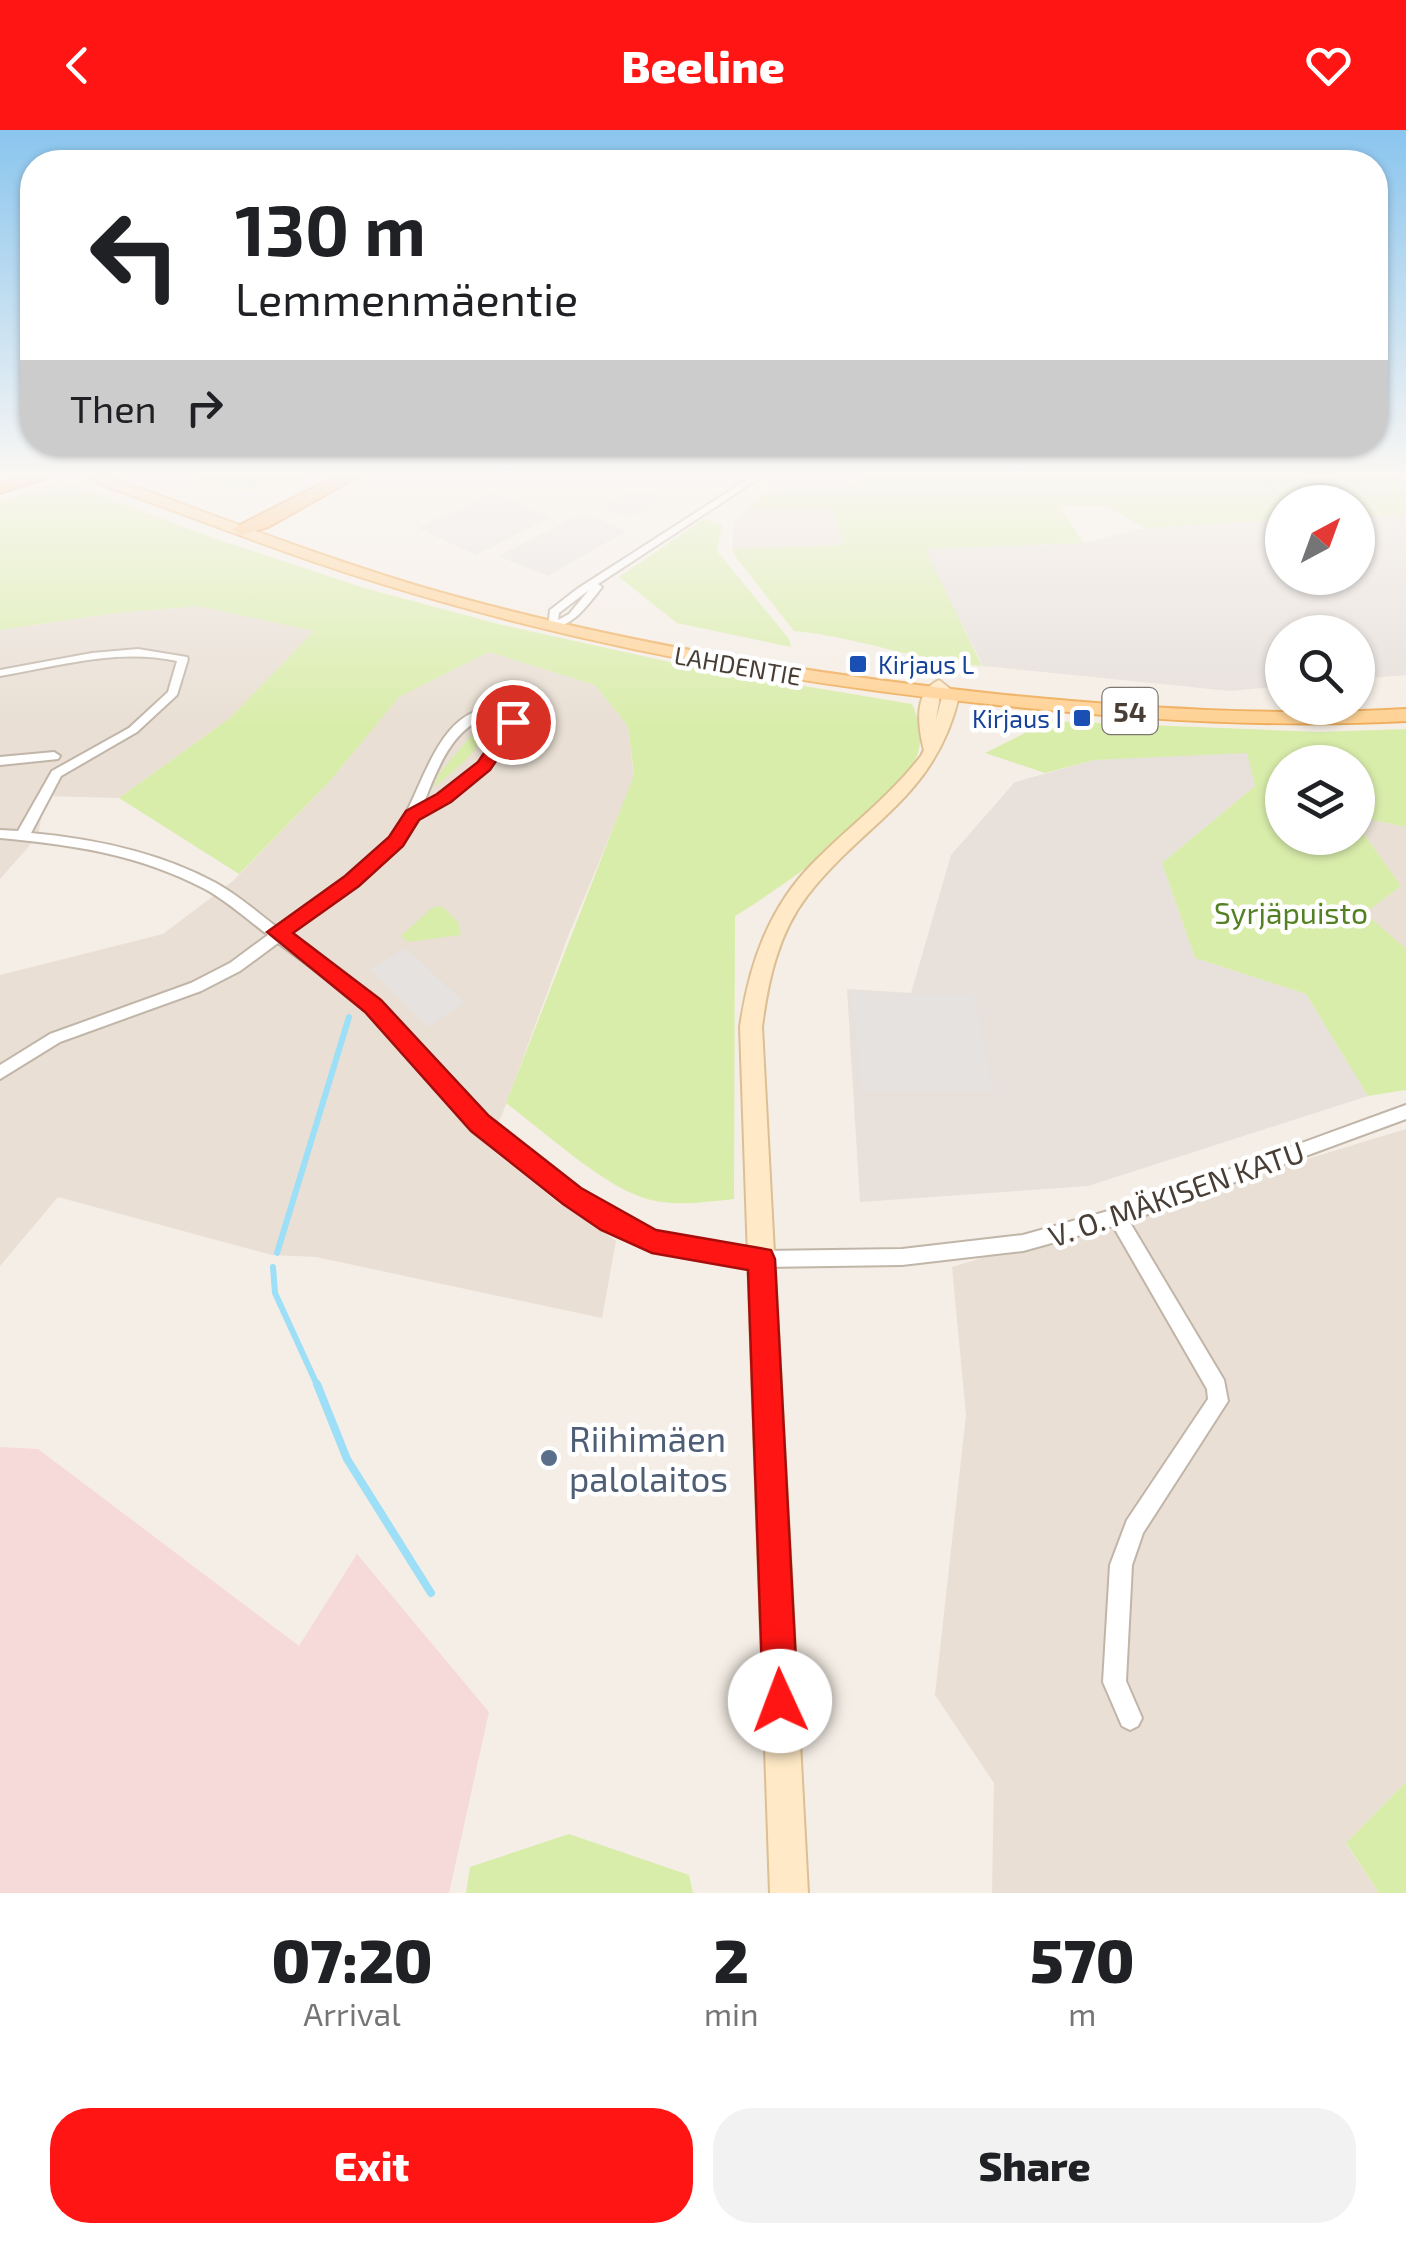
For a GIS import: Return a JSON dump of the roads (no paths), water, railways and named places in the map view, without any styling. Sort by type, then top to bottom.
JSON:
[{"type":"main road","name":"LAHDENTIE","points":[[341,559],[430,594],[560,618],[805,677],[1157,714],[1310,718],[1406,715]]},
{"type":"main road","name":"LAHDENTIE","points":[[940,691],[1265,704]]},
{"type":"main road","points":[[1375,705],[1406,704]]},
{"type":"street","points":[[560,618],[602,580],[633,559]]},
{"type":"street","points":[[560,618],[602,580]]},
{"type":"street","points":[[0,672],[126,650],[158,651],[183,658],[173,693],[133,730],[56,774],[24,835]]},
{"type":"street","points":[[789,1893],[750,1027],[767,950],[799,892],[845,842],[908,788],[944,726],[940,691]]},
{"type":"street","points":[[0,1072],[55,1038],[215,980],[378,860],[412,816],[434,763],[477,712],[491,710],[514,717],[484,766],[444,798],[412,816]]},
{"type":"street","points":[[0,761],[54,756]]},
{"type":"street","name":"V. O. MÄKISEN KATU","points":[[0,834],[149,858],[213,887],[373,1006],[480,1124],[572,1196],[610,1221],[652,1241],[728,1257],[902,1257],[1022,1243],[1117,1217],[1406,1112]]},
{"type":"street","points":[[1117,1217],[1218,1387],[1218,1401],[1134,1527],[1121,1565],[1114,1682],[1130,1718]]},
{"type":"waterway","points":[[277,1253],[349,1017]]},
{"type":"waterway","points":[[273,1267],[275,1293],[318,1387]]},
{"type":"waterway","points":[[317,1384],[347,1459],[431,1593]]},
{"type":"place","name":"Kirjaus L","points":[[858,664]]},
{"type":"place","name":"Kirjaus I","points":[[1082,718]]},
{"type":"place","name":"Riihimäen palolaitos","points":[[549,1458]]},
{"type":"park label","name":"Syrjäpuisto","points":[[1291,912]]}]
